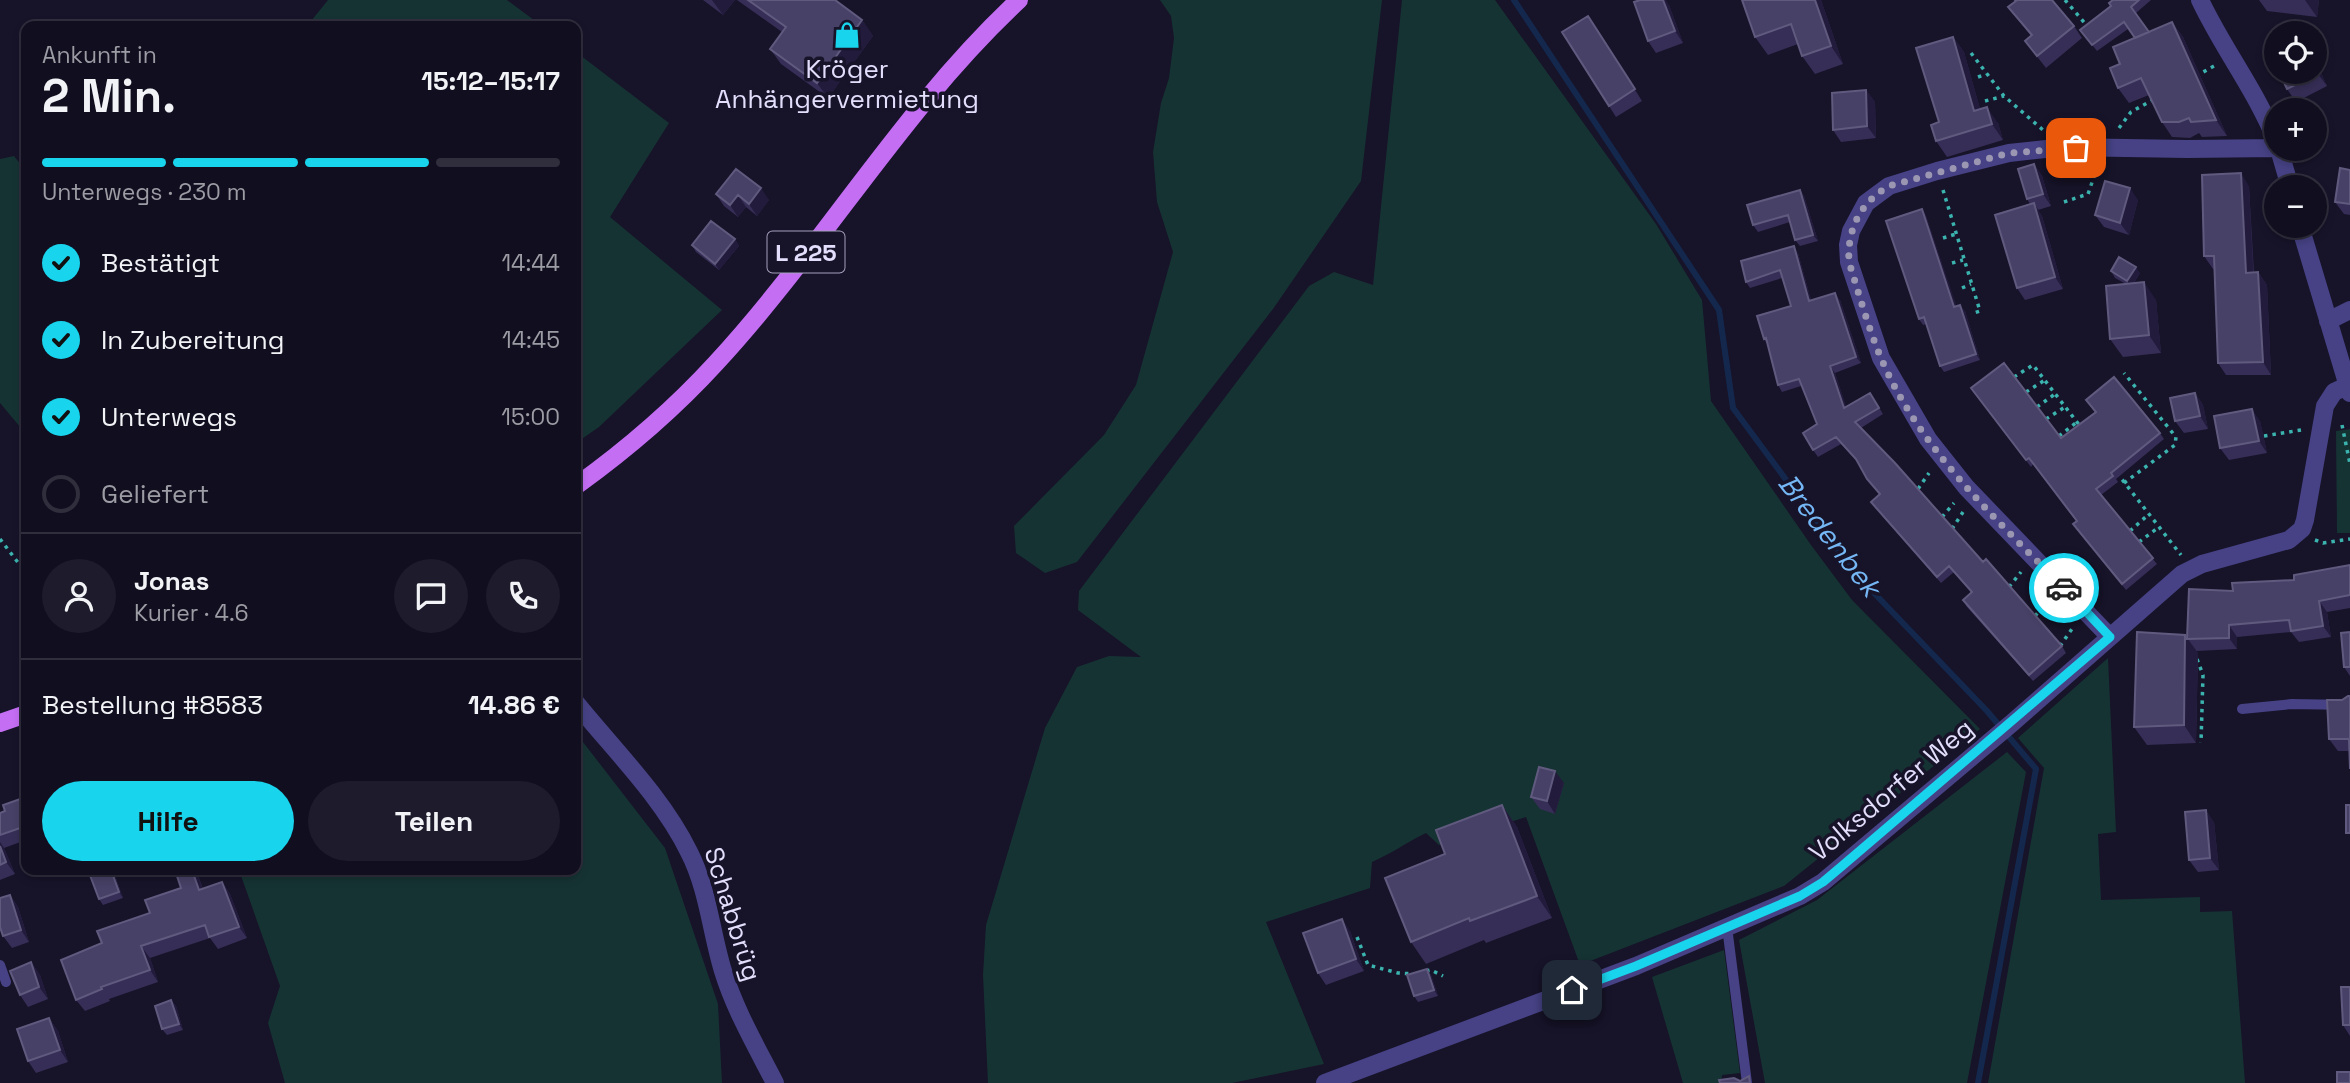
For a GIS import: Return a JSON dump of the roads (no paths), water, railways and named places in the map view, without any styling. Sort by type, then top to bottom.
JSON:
[{"type":"main road","name":"L 225","points":[[581,482],[657,422],[715,364],[751,323],[907,121],[949,72],[1018,0]]},
{"type":"main road","points":[[0,723],[21,716]]},
{"type":"street","points":[[2200,0],[2213,28],[2264,113]]},
{"type":"street","points":[[2110,637],[1951,470],[1910,411],[1881,358],[1849,262],[1851,231],[1858,215],[1876,194],[1889,186],[2009,153],[2064,147],[2264,146]]},
{"type":"street","points":[[2304,238],[2348,390]]},
{"type":"street","points":[[2328,321],[2350,310]]},
{"type":"street","name":"Volksdorfer Weg","points":[[1325,1083],[1636,966],[1800,896],[1823,882],[2012,723],[2158,593],[2202,564],[2296,536],[2305,520],[2320,427],[2328,398],[2348,390]]},
{"type":"street","name":"Schabbrüg","points":[[581,709],[653,796],[675,826],[691,855],[732,999],[775,1083]]},
{"type":"lane","points":[[2242,709],[2292,704],[2350,705]]},
{"type":"lane","points":[[1727,927],[1747,1083]]},
{"type":"lane","points":[[0,965],[6,982]]},
{"type":"waterway","name":"Bredenbek","points":[[1514,0],[1719,310],[1733,408],[1855,573],[1987,711],[2036,769],[1978,1083]]},
{"type":"place","name":"Kröger Anhängervermietung","points":[[847,35]]}]
